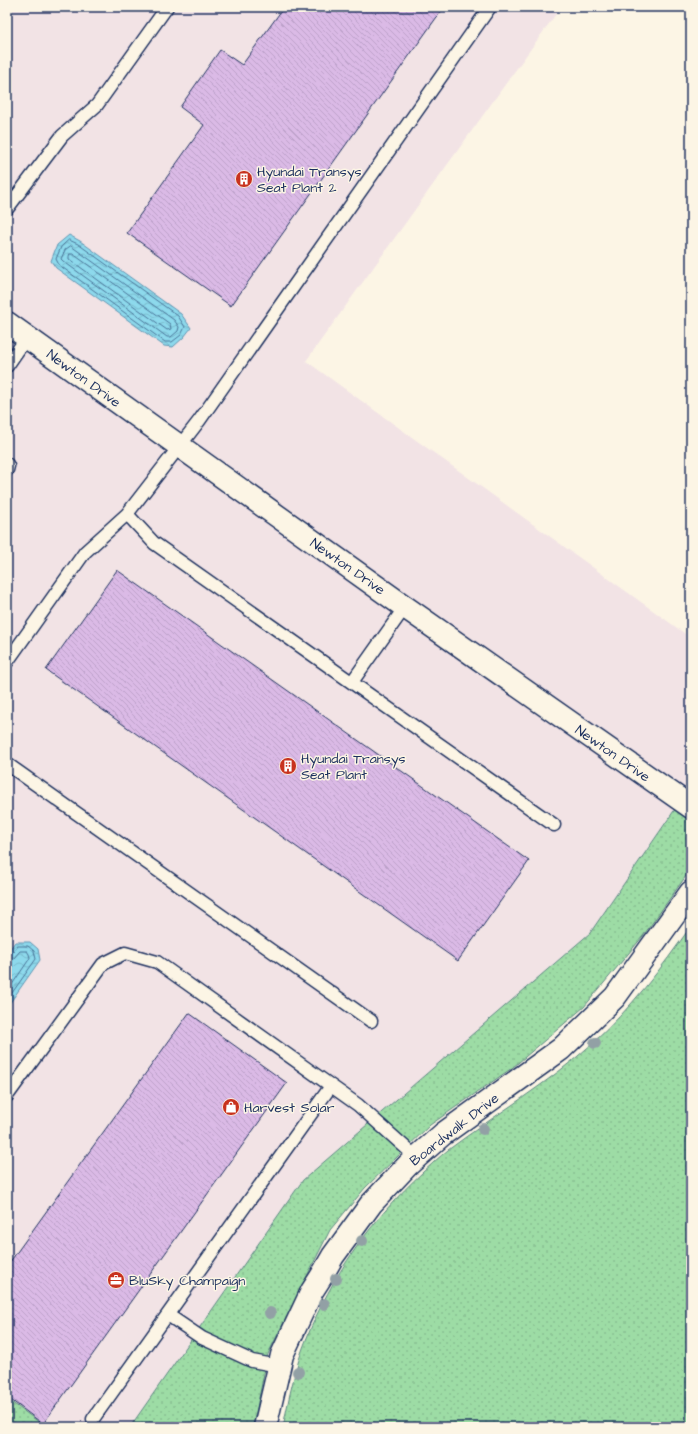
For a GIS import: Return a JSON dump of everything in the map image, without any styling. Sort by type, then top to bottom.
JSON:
[{"type":"street","name":"Newton Drive","points":[[7,323],[406,607],[691,807]]},
{"type":"street","name":"Boardwalk Drive","points":[[265,1427],[282,1355],[312,1292],[333,1256],[371,1204],[416,1157],[443,1134],[561,1049],[610,1002],[691,892]]},
{"type":"lane","points":[[7,209],[62,136],[97,105],[167,7]]},
{"type":"lane","points":[[7,662],[85,552],[128,514],[163,470],[490,7]]},
{"type":"lane","points":[[7,366],[27,337]]},
{"type":"lane","points":[[7,464],[7,470]]},
{"type":"lane","points":[[128,514],[154,543],[554,825]]},
{"type":"lane","points":[[352,682],[406,607]]},
{"type":"lane","points":[[7,764],[371,1021]]},
{"type":"lane","points":[[7,1096],[103,964],[125,953],[158,962],[358,1105],[416,1157]]},
{"type":"lane","points":[[93,1419],[331,1086]]},
{"type":"lane","points":[[168,1315],[202,1338],[252,1361],[279,1366]]},
{"type":"shaded area","points":[[7,7],[561,7],[306,361],[691,638],[691,786],[590,933],[303,1180],[130,1427],[46,1427],[7,1399]]},
{"type":"green space","points":[[691,786],[691,869],[643,936],[584,1007],[512,1068],[430,1125],[365,1188],[330,1230],[268,1354],[253,1427],[130,1427],[303,1180],[590,933]]},
{"type":"green space","points":[[691,926],[691,1427],[283,1427],[299,1361],[316,1316],[341,1271],[370,1229],[404,1190],[445,1153],[558,1072],[607,1030],[645,988]]},
{"type":"green space","points":[[7,1399],[46,1427],[7,1427]]},
{"type":"water","points":[[69,235],[80,241],[181,314],[191,328],[184,337],[173,347],[164,346],[56,268],[51,261],[57,245]]},
{"type":"water","points":[[15,942],[30,942],[38,949],[40,960],[7,1007],[7,953]]},
{"type":"building","name":"Hyundai Transys Seat Plant 2","points":[[284,7],[444,7],[231,306],[127,233],[204,125],[180,107],[220,50],[242,65]]},
{"type":"building","name":"Hyundai Transys Seat Plant","points":[[117,570],[529,861],[458,961],[46,670]]},
{"type":"building","points":[[189,1013],[287,1083],[43,1424],[7,1397],[7,1266]]},
{"type":"place","name":"Hyundai Transys Seat Plant 2","points":[[244,179]]},
{"type":"place","name":"Hyundai Transys Seat Plant","points":[[288,766]]},
{"type":"place","name":"Harvest Solar","points":[[231,1107]]},
{"type":"place","name":"BluSky Champaign","points":[[116,1280]]}]
